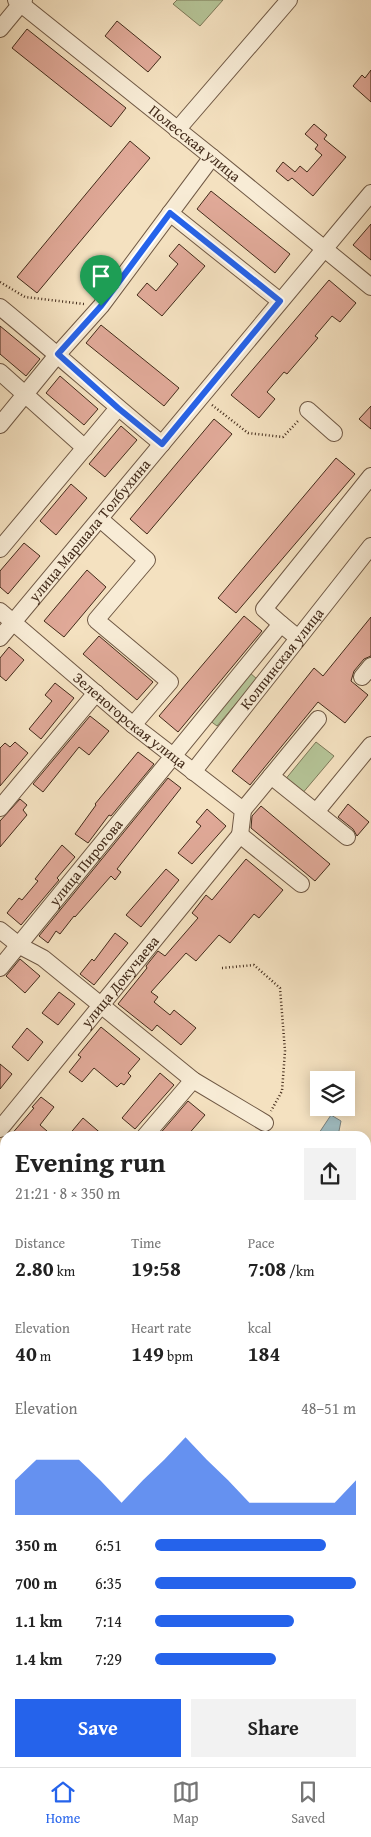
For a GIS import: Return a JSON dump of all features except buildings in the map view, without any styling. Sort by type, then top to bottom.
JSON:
[{"type":"street","points":[[178,130],[289,0]]},
{"type":"street","points":[[0,29],[20,1]]},
{"type":"street","name":"Полесская улица","points":[[20,1],[371,288]]},
{"type":"street","points":[[0,424],[101,306],[212,157]]},
{"type":"street","name":"улица Маршала Толбухина","points":[[0,638],[371,193]]},
{"type":"street","points":[[170,213],[280,301]]},
{"type":"street","points":[[0,307],[58,354],[118,408],[162,444]]},
{"type":"street","points":[[0,372],[85,448]]},
{"type":"street","points":[[3,539],[85,448],[118,408]]},
{"type":"street","points":[[308,410],[334,433]]},
{"type":"street","points":[[298,638],[264,609],[371,476]]},
{"type":"street","points":[[100,519],[147,560],[96,620],[170,682],[134,725]]},
{"type":"street","name":"Колпинская улица","points":[[193,772],[371,546]]},
{"type":"street","name":"Зеленогорская улица","points":[[0,611],[173,757],[243,810]]},
{"type":"street","name":"улица Пирогова","points":[[0,968],[20,946],[281,624]]},
{"type":"street","points":[[0,808],[96,693]]},
{"type":"street","points":[[301,884],[240,835],[243,810],[318,719]]},
{"type":"street","points":[[316,812],[371,745]]},
{"type":"street","points":[[271,776],[347,837]]},
{"type":"street","name":"улица Докучаева","points":[[0,1129],[240,835]]},
{"type":"street","points":[[0,930],[20,946],[43,958],[192,1080],[265,1123]]},
{"type":"street","points":[[149,1131],[192,1080]]},
{"type":"path","points":[[0,282],[25,298],[101,306]]},
{"type":"path","points":[[202,396],[248,434],[283,437],[308,410]]},
{"type":"path","points":[[222,968],[254,965],[280,988],[284,1051],[282,1091],[265,1123]]},
{"type":"green space","points":[[177,0],[223,0],[200,26],[173,4]]},
{"type":"green space","points":[[250,673],[257,679],[217,726],[209,720]]},
{"type":"green space","points":[[316,742],[334,756],[301,795],[284,781]]},
{"type":"water","points":[[330,1116],[333,1116],[341,1121],[339,1131],[320,1131]]},
{"type":"route","points":[[170,213],[280,301],[162,444],[118,408],[58,354],[101,306],[170,213]]}]
